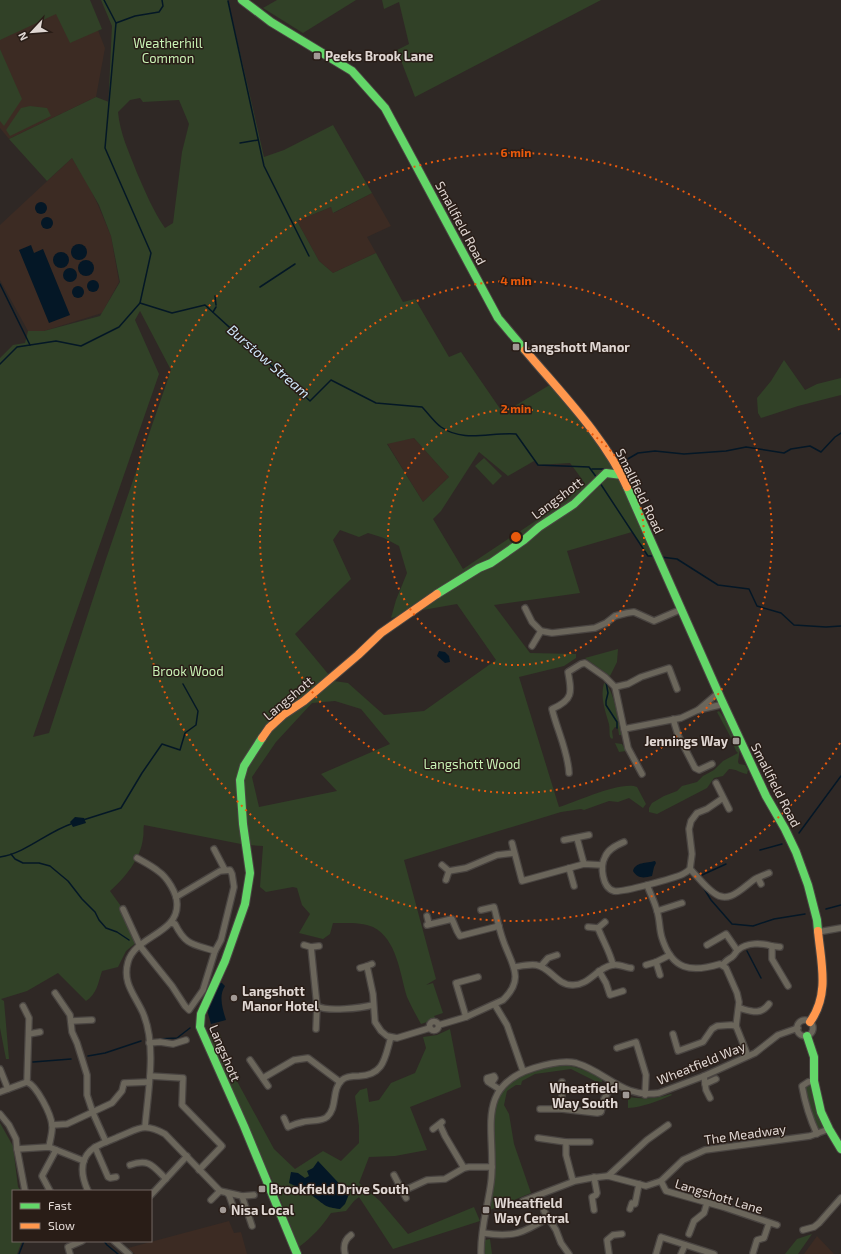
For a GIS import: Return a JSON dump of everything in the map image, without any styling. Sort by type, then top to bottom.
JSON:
[{"type":"street","name":"Smallfield Road","points":[[242,0],[271,22],[352,72],[385,108],[498,318],[592,430],[612,457],[622,475],[657,552],[718,693],[766,796],[796,852],[808,885],[817,920],[823,989],[821,1001],[810,1022]]},
{"type":"street","name":"Langshott","points":[[297,1254],[244,1126],[202,1033],[200,1022],[201,1014],[225,961],[247,897],[250,873],[243,824],[240,780],[244,766],[270,728],[283,714],[304,701],[358,655],[381,633],[438,593],[479,568],[491,563],[524,540],[539,526],[574,504],[606,473],[622,475]]},
{"type":"street","points":[[525,608],[532,622],[541,631],[552,633],[595,628],[606,623],[615,616],[627,613],[634,612],[654,620],[682,609]]},
{"type":"street","points":[[532,646],[541,631]]},
{"type":"street","points":[[569,773],[570,761],[557,728],[552,707],[565,703],[569,698],[570,688],[568,672],[585,663],[605,677],[615,687],[628,748],[642,774]]},
{"type":"street","points":[[615,687],[628,684],[669,665],[677,689]]},
{"type":"street","points":[[698,710],[718,693]]},
{"type":"street","points":[[624,729],[681,718],[698,710],[724,704]]},
{"type":"street","points":[[673,719],[678,735],[695,768],[699,770],[712,764]]},
{"type":"street","points":[[716,783],[729,808]]},
{"type":"street","points":[[690,869],[692,854],[689,829],[691,821],[697,814],[723,798]]},
{"type":"street","points":[[564,840],[589,835]]},
{"type":"street","points":[[577,838],[584,864]]},
{"type":"street","points":[[624,842],[615,846],[608,852],[604,857],[602,865],[602,873],[606,884],[609,889],[613,891],[618,892],[647,885],[682,874],[690,869]]},
{"type":"street","points":[[512,843],[523,888]]},
{"type":"street","points":[[214,849],[225,870]]},
{"type":"street","points":[[448,871],[466,868],[497,855],[514,853]]},
{"type":"street","points":[[137,858],[159,871],[169,884],[176,897],[178,905],[171,923],[140,946],[131,955],[128,962],[126,977],[130,991],[143,1012],[148,1028],[150,1043],[145,1127]]},
{"type":"street","points":[[522,881],[584,864],[602,865]]},
{"type":"street","points":[[442,865],[448,871]]},
{"type":"street","points":[[569,868],[574,886]]},
{"type":"street","points":[[690,869],[715,894],[724,897],[731,896],[758,878],[769,873]]},
{"type":"street","points":[[123,909],[140,946],[189,1010],[203,990],[215,951],[221,940],[234,887],[232,874],[230,870],[220,871],[176,897]]},
{"type":"street","points":[[446,880],[448,871]]},
{"type":"street","points":[[758,878],[761,884]]},
{"type":"street","points":[[647,885],[657,911],[662,938],[673,959],[685,968],[698,969],[720,964],[726,968],[739,1002],[736,1026],[748,1056]]},
{"type":"street","points":[[657,911],[682,902]]},
{"type":"street","points":[[360,968],[369,965],[375,1022],[377,1027],[387,1036],[391,1037],[403,1037],[430,1028],[431,1030],[435,1031],[439,1028],[439,1025],[466,1017],[504,1000],[515,984],[516,978],[514,968],[498,926],[494,907],[481,910]]},
{"type":"street","points":[[428,916],[428,924],[452,916],[460,936],[498,926]]},
{"type":"street","points":[[588,927],[598,928],[605,922]]},
{"type":"street","points":[[171,923],[175,924],[187,942],[215,951]]},
{"type":"street","points":[[598,928],[611,956],[613,965]]},
{"type":"street","points":[[818,932],[841,928]]},
{"type":"street","points":[[707,945],[726,934],[737,950]]},
{"type":"street","points":[[723,965],[734,955],[737,950],[752,945],[765,944],[780,947]]},
{"type":"street","points":[[304,945],[310,947],[319,946]]},
{"type":"street","points":[[772,946],[772,959],[786,976],[788,986]]},
{"type":"street","points":[[310,947],[319,1007],[316,1029]]},
{"type":"street","points":[[541,966],[548,958],[557,954]]},
{"type":"street","points":[[646,965],[670,955]]},
{"type":"street","points":[[656,962],[660,975]]},
{"type":"street","points":[[514,968],[530,964],[541,966],[562,983],[567,985],[579,985],[599,971],[613,965],[631,968]]},
{"type":"street","points":[[599,971],[606,983],[610,995],[622,991]]},
{"type":"street","points":[[466,1017],[456,983],[478,977]]},
{"type":"street","points":[[55,992],[70,1015],[72,1032],[88,1079],[86,1089],[93,1113],[106,1142]]},
{"type":"street","points":[[495,1004],[507,1025],[523,1071]]},
{"type":"street","points":[[739,1008],[760,1012],[769,1004]]},
{"type":"street","points":[[23,1006],[28,1018],[29,1034],[27,1082]]},
{"type":"street","points":[[319,1007],[346,1009],[373,1006]]},
{"type":"street","points":[[71,1021],[92,1020]]},
{"type":"street","points":[[806,1021],[810,1022],[813,1026],[813,1031],[807,1036],[799,1033],[798,1028],[802,1022],[806,1021]]},
{"type":"street","points":[[673,1034],[678,1051],[703,1042],[712,1029],[716,1026],[736,1026]]},
{"type":"street","name":"Wheatfield Way","points":[[499,1089],[523,1071],[550,1064],[574,1063],[593,1069],[613,1083],[628,1090],[645,1094],[659,1093],[704,1076],[748,1056],[762,1048],[778,1035],[798,1028]]},
{"type":"street","points":[[29,1034],[40,1032]]},
{"type":"street","points":[[807,1036],[814,1057],[814,1081],[821,1112],[841,1149]]},
{"type":"street","points":[[284,1118],[288,1127],[302,1122],[325,1118],[332,1111],[335,1094],[340,1082],[348,1077],[374,1073],[382,1065],[391,1037]]},
{"type":"street","points":[[150,1043],[160,1042],[173,1044],[186,1040]]},
{"type":"street","points":[[617,1048],[636,1042],[646,1076],[645,1094]]},
{"type":"street","points":[[264,1078],[294,1060],[308,1058],[340,1082]]},
{"type":"street","points":[[250,1060],[264,1078],[268,1086]]},
{"type":"street","points":[[0,1069],[8,1089]]},
{"type":"street","points":[[704,1076],[706,1090],[710,1098]]},
{"type":"street","points":[[52,1125],[67,1124],[112,1103],[122,1091],[124,1083],[149,1079],[183,1078],[182,1104],[222,1146],[199,1170]]},
{"type":"street","points":[[705,1084],[716,1079]]},
{"type":"street","points":[[814,1081],[808,1082],[802,1086],[811,1120],[817,1134]]},
{"type":"street","points":[[0,1092],[27,1082]]},
{"type":"street","points":[[27,1082],[31,1084],[38,1093],[48,1112],[52,1125],[49,1147]]},
{"type":"street","points":[[562,1082],[562,1109]]},
{"type":"street","points":[[540,1109],[601,1112],[604,1098],[613,1083]]},
{"type":"street","points":[[481,1254],[491,1182],[491,1114],[494,1100],[499,1089],[491,1084]]},
{"type":"street","points":[[0,1114],[9,1125],[16,1139],[25,1190]]},
{"type":"street","points":[[433,1129],[441,1124],[445,1136],[464,1168]]},
{"type":"street","points":[[608,1176],[647,1140],[668,1125]]},
{"type":"street","points":[[88,1190],[82,1176],[82,1171],[84,1161],[90,1150],[106,1142],[145,1127],[154,1128],[165,1134],[220,1191],[242,1196],[254,1195]]},
{"type":"street","name":"The Meadway","points":[[661,1181],[683,1160],[705,1150],[817,1134],[829,1129]]},
{"type":"street","points":[[538,1138],[566,1142],[590,1142]]},
{"type":"street","points":[[566,1142],[566,1155],[574,1181]]},
{"type":"street","points":[[17,1148],[49,1147],[84,1161]]},
{"type":"street","points":[[95,1147],[108,1177],[116,1177]]},
{"type":"street","points":[[49,1190],[42,1176],[56,1150]]},
{"type":"street","points":[[152,1194],[186,1156]]},
{"type":"street","points":[[130,1165],[139,1162],[148,1163],[166,1179]]},
{"type":"street","points":[[403,1191],[427,1180],[445,1178],[464,1168],[492,1167]]},
{"type":"street","points":[[394,1175],[406,1198]]},
{"type":"street","name":"Langshott Lane","points":[[523,1201],[574,1181],[594,1177],[608,1176],[646,1186],[661,1181],[666,1191],[777,1226]]},
{"type":"street","points":[[594,1177],[597,1193],[592,1197],[594,1210]]},
{"type":"street","points":[[630,1209],[632,1203],[635,1204],[639,1184]]},
{"type":"street","points":[[211,1200],[220,1191]]},
{"type":"street","points":[[227,1193],[235,1212]]},
{"type":"street","points":[[242,1196],[252,1226]]},
{"type":"street","points":[[803,1230],[814,1227],[820,1223],[841,1198]]},
{"type":"street","points":[[689,1234],[694,1221],[704,1213],[707,1203]]},
{"type":"street","points":[[544,1211],[568,1254]]},
{"type":"street","points":[[483,1233],[513,1235],[528,1230],[548,1218]]},
{"type":"street","points":[[752,1253],[757,1240],[764,1238],[769,1223]]},
{"type":"street","points":[[609,1254],[607,1240],[613,1235],[622,1234]]},
{"type":"street","points":[[345,1254],[343,1248],[345,1242],[351,1235]]},
{"type":"street","points":[[656,1254],[661,1237],[714,1254]]},
{"type":"street","points":[[70,1254],[66,1244],[77,1242]]},
{"type":"street","points":[[115,1242],[129,1254]]},
{"type":"street","points":[[681,1254],[685,1245]]},
{"type":"shaded area","points":[[0,0],[86,0],[105,48],[96,97],[9,139],[0,128]]},
{"type":"shaded area","points":[[72,158],[86,180],[111,236],[119,282],[102,313],[44,331],[28,331],[0,280],[0,225]]},
{"type":"shaded area","points":[[372,193],[391,226],[367,237],[376,253],[333,273],[319,261],[297,221],[331,207],[334,213]]},
{"type":"shaded area","points":[[414,438],[449,477],[423,502],[387,443]]},
{"type":"shaded area","points":[[229,1221],[234,1233],[241,1232],[247,1254],[135,1254],[128,1248]]},
{"type":"shaded area","points":[[817,1236],[834,1254],[804,1254]]},
{"type":"green space","points":[[0,0],[90,0],[102,29],[70,43],[56,14],[0,40]]},
{"type":"green space","points":[[101,0],[228,0],[264,157],[284,150],[333,125],[372,193],[333,213],[331,207],[297,221],[319,261],[333,273],[376,253],[403,302],[415,299],[449,357],[461,352],[503,413],[553,383],[622,475],[657,552],[648,556],[632,532],[567,551],[580,593],[494,605],[530,653],[576,654],[576,658],[564,666],[519,677],[559,807],[599,792],[621,786],[637,787],[646,804],[643,808],[629,798],[618,802],[609,801],[584,810],[581,809],[561,812],[404,860],[436,979],[426,985],[433,983],[443,1013],[434,1016],[436,1019],[421,1024],[407,997],[392,948],[381,933],[373,927],[359,924],[333,923],[330,934],[323,939],[299,933],[310,914],[302,905],[297,888],[293,887],[266,892],[260,887],[263,846],[246,845],[144,825],[142,845],[136,860],[127,874],[110,891],[123,909],[138,941],[126,951],[118,967],[102,971],[95,992],[86,1001],[58,973],[27,991],[1,999],[4,1001],[9,1059],[6,1059],[0,1028],[0,358],[13,345],[25,343],[28,331],[44,331],[100,316],[120,282],[111,236],[99,205],[72,158],[47,181],[9,139],[96,97],[108,102],[112,26]],"holes":[[[140,98],[143,102],[179,100],[189,124],[182,152],[173,223],[165,228],[143,187],[121,128],[118,112],[130,100]],[[140,311],[171,370],[106,559],[49,733],[33,737],[159,374],[135,320]],[[414,438],[449,477],[423,502],[387,444]],[[479,452],[508,476],[534,461],[538,465],[570,463],[584,482],[567,500],[463,569],[433,519],[441,511]],[[340,530],[359,537],[368,533],[384,538],[399,546],[407,573],[396,600],[391,618],[417,611],[457,604],[496,660],[424,711],[384,715],[348,683],[334,681],[295,634],[351,579],[333,540]],[[335,701],[361,709],[390,744],[321,774],[337,791],[259,807],[252,777],[276,742],[312,703]]]},
{"type":"green space","points":[[277,0],[356,0],[303,33],[263,8]]},
{"type":"green space","points":[[382,0],[601,0],[415,97],[397,50],[409,44],[399,2],[384,9]]},
{"type":"green space","points":[[0,49],[22,99],[4,126],[0,121]]},
{"type":"green space","points":[[30,106],[47,108],[51,116],[10,136],[6,130],[21,108]]},
{"type":"green space","points":[[784,360],[805,390],[817,384],[841,378],[841,395],[798,406],[761,418],[758,413],[757,398],[771,381]]},
{"type":"green space","points":[[484,458],[502,476],[493,485],[475,466]]},
{"type":"green space","points":[[618,649],[617,662],[610,676],[585,658]]},
{"type":"green space","points":[[604,683],[613,698],[621,733],[621,735],[619,735],[618,728],[615,727],[612,731],[612,739],[610,737],[609,724],[603,698]]},
{"type":"green space","points":[[719,711],[728,723],[740,748],[738,762],[739,764],[745,765],[748,770],[747,774],[729,769],[723,776],[714,778],[707,788],[657,814],[649,812],[649,808],[652,803],[677,791],[682,786],[697,782],[703,776],[714,770],[723,761],[738,753],[717,712]]},
{"type":"green space","points":[[615,743],[622,744],[626,751],[619,752]]},
{"type":"green space","points":[[450,1029],[461,1087],[410,1107],[427,1150],[395,1156],[369,1157],[359,1183],[380,1201],[408,1234],[474,1207],[480,1221],[393,1249],[359,1197],[346,1211],[331,1213],[316,1232],[299,1247],[277,1191],[209,1040],[211,1033],[219,1031],[232,1072],[274,1149],[295,1169],[323,1151],[341,1161],[359,1143],[359,1126],[355,1096],[360,1090],[367,1088],[369,1102],[379,1100],[391,1083],[415,1073],[426,1048],[423,1037],[437,1035]]},
{"type":"green space","points":[[565,1065],[589,1072],[602,1079],[602,1082],[595,1081],[571,1069],[535,1074],[522,1081],[521,1085],[516,1085],[507,1091],[504,1105],[509,1114],[514,1144],[531,1193],[490,1210],[495,1175],[493,1134],[497,1099],[508,1083],[516,1077],[536,1070]]},
{"type":"green space","points":[[807,1085],[811,1086],[815,1108],[824,1127],[819,1129],[810,1109],[805,1087]]},
{"type":"green space","points":[[672,1095],[650,1103],[628,1108],[628,1097],[650,1098]]},
{"type":"green space","points":[[0,1123],[13,1146],[18,1187],[20,1190],[12,1190],[12,1242],[22,1242],[17,1254],[0,1254]]},
{"type":"green space","points":[[812,1234],[798,1254],[785,1254],[797,1239]]},
{"type":"green space","points":[[490,1239],[492,1254],[484,1254],[485,1240]]},
{"type":"water","points":[[39,202],[43,202],[47,208],[43,214],[39,214],[35,210],[35,206]]},
{"type":"water","points":[[47,217],[51,219],[53,223],[51,227],[47,229],[43,227],[41,223],[43,219]]},
{"type":"water","points":[[79,244],[86,249],[87,252],[82,259],[79,260],[72,255],[71,252],[76,245]]},
{"type":"water","points":[[31,245],[34,253],[43,249],[70,315],[49,323],[19,250]]},
{"type":"water","points":[[61,252],[68,257],[69,260],[64,267],[61,268],[54,263],[53,260],[58,253]]},
{"type":"water","points":[[86,260],[93,265],[94,268],[89,275],[86,276],[79,271],[78,268],[83,261]]},
{"type":"water","points":[[67,268],[73,268],[77,272],[77,278],[73,282],[67,282],[63,278],[63,272]]},
{"type":"water","points":[[91,280],[95,280],[99,286],[95,292],[91,292],[87,288],[87,284]]},
{"type":"water","points":[[76,286],[80,286],[84,292],[80,298],[76,298],[72,294],[72,290]]},
{"type":"water","points":[[439,651],[445,652],[449,656],[450,662],[445,663],[437,656]]},
{"type":"water","points":[[75,817],[84,818],[86,823],[73,827],[70,822]]},
{"type":"water","points":[[655,861],[656,863],[652,876],[641,877],[633,871],[639,864]]},
{"type":"water","points":[[218,982],[225,986],[221,999],[226,1020],[211,1024],[207,1010]]},
{"type":"water","points":[[318,1161],[349,1194],[345,1204],[340,1209],[326,1206],[308,1193],[289,1183],[291,1172],[298,1173],[305,1178],[309,1176],[307,1171],[313,1168]]},
{"type":"waterway","points":[[0,364],[17,347],[56,341],[81,346],[119,327],[140,303],[151,253],[105,148],[116,23],[104,0]]},
{"type":"waterway","points":[[116,23],[135,16],[159,12],[163,6],[162,0]]},
{"type":"waterway","points":[[228,1],[264,166],[309,256]]},
{"type":"waterway","points":[[240,143],[258,140]]},
{"type":"waterway","points":[[260,287],[295,264]]},
{"type":"waterway","points":[[0,284],[30,345]]},
{"type":"waterway","points":[[215,296],[216,305]]},
{"type":"waterway","name":"Burstow Stream","points":[[140,303],[172,313],[205,305],[310,401],[331,380],[376,403],[422,407],[441,427],[459,435],[477,436],[516,434],[538,465],[589,467],[597,478]]},
{"type":"waterway","name":"Burstow Stream","points":[[213,312],[216,307]]},
{"type":"waterway","points":[[626,460],[638,453],[655,451],[684,454],[726,451],[746,447],[784,453],[791,449],[810,446],[821,452],[835,437],[841,433]]},
{"type":"waterway","points":[[592,469],[606,469]]},
{"type":"waterway","name":"Burstow Stream","points":[[600,483],[648,556],[655,556]]},
{"type":"waterway","name":"Burstow Stream","points":[[661,557],[677,559],[718,585],[749,589],[757,606],[781,613],[794,625],[826,627],[841,626]]},
{"type":"waterway","points":[[606,682],[608,693],[606,705],[617,722],[617,728]]},
{"type":"waterway","points":[[83,820],[121,808],[162,744],[180,750],[185,733],[196,725],[198,711],[183,684]]},
{"type":"waterway","points":[[799,833],[841,776]]},
{"type":"waterway","points":[[0,857],[10,855],[28,847],[53,832],[71,824]]},
{"type":"waterway","points":[[760,850],[782,844]]},
{"type":"waterway","points":[[11,854],[15,859],[23,863],[39,863],[50,866],[68,881],[82,899],[95,912],[99,920],[106,928],[117,932],[129,940]]},
{"type":"waterway","points":[[702,875],[726,864]]},
{"type":"waterway","points":[[703,887],[711,900],[732,924],[753,926],[774,919],[805,914]]},
{"type":"waterway","points":[[826,909],[841,905]]},
{"type":"waterway","points":[[747,951],[761,978]]},
{"type":"waterway","points":[[158,1039],[177,1038],[190,1028]]},
{"type":"waterway","points":[[88,1056],[105,1053],[141,1041]]},
{"type":"waterway","points":[[33,1062],[71,1059]]},
{"type":"waterway","points":[[19,1254],[24,1242]]},
{"type":"waterway","points":[[105,1242],[118,1254]]},
{"type":"traffic: fast","points":[[242,0],[271,22],[352,71],[385,108],[498,318],[525,350]]},
{"type":"traffic: fast","points":[[437,594],[479,568],[491,563],[524,540],[539,527],[574,504],[606,473],[622,475]]},
{"type":"traffic: fast","points":[[627,487],[721,699],[766,796],[796,852],[808,885],[817,920],[818,931]]},
{"type":"traffic: fast","points":[[262,738],[244,766],[240,780],[243,824],[250,873],[245,904],[225,961],[201,1014],[200,1027],[244,1126],[297,1254]]},
{"type":"traffic: fast","points":[[807,1036],[814,1057],[814,1081],[821,1112],[841,1149]]},
{"type":"traffic: slow","points":[[525,350],[581,416],[607,450],[627,487]]},
{"type":"traffic: slow","points":[[262,738],[269,728],[283,715],[304,701],[358,655],[381,633],[437,594]]},
{"type":"traffic: slow","points":[[810,1022],[820,1000],[823,978],[818,931]]},
{"type":"place","name":"Peeks Brook Lane","points":[[317,56]]},
{"type":"place","name":"Langshott Manor","points":[[516,347]]},
{"type":"place","name":"Jennings Way","points":[[736,741]]},
{"type":"place","name":"Langshott Manor Hotel","points":[[234,998]]},
{"type":"place","name":"Wheatfield Way South","points":[[626,1095]]},
{"type":"place","name":"Brookfield Drive South","points":[[262,1189]]},
{"type":"place","name":"Nisa Local","points":[[223,1210]]},
{"type":"place","name":"Wheatfield Way Central","points":[[486,1210]]},
{"type":"park label","name":"Weatherhill Common","points":[[168,50]]},
{"type":"park label","name":"Brook Wood","points":[[188,671]]},
{"type":"park label","name":"Langshott Wood","points":[[472,764]]}]
